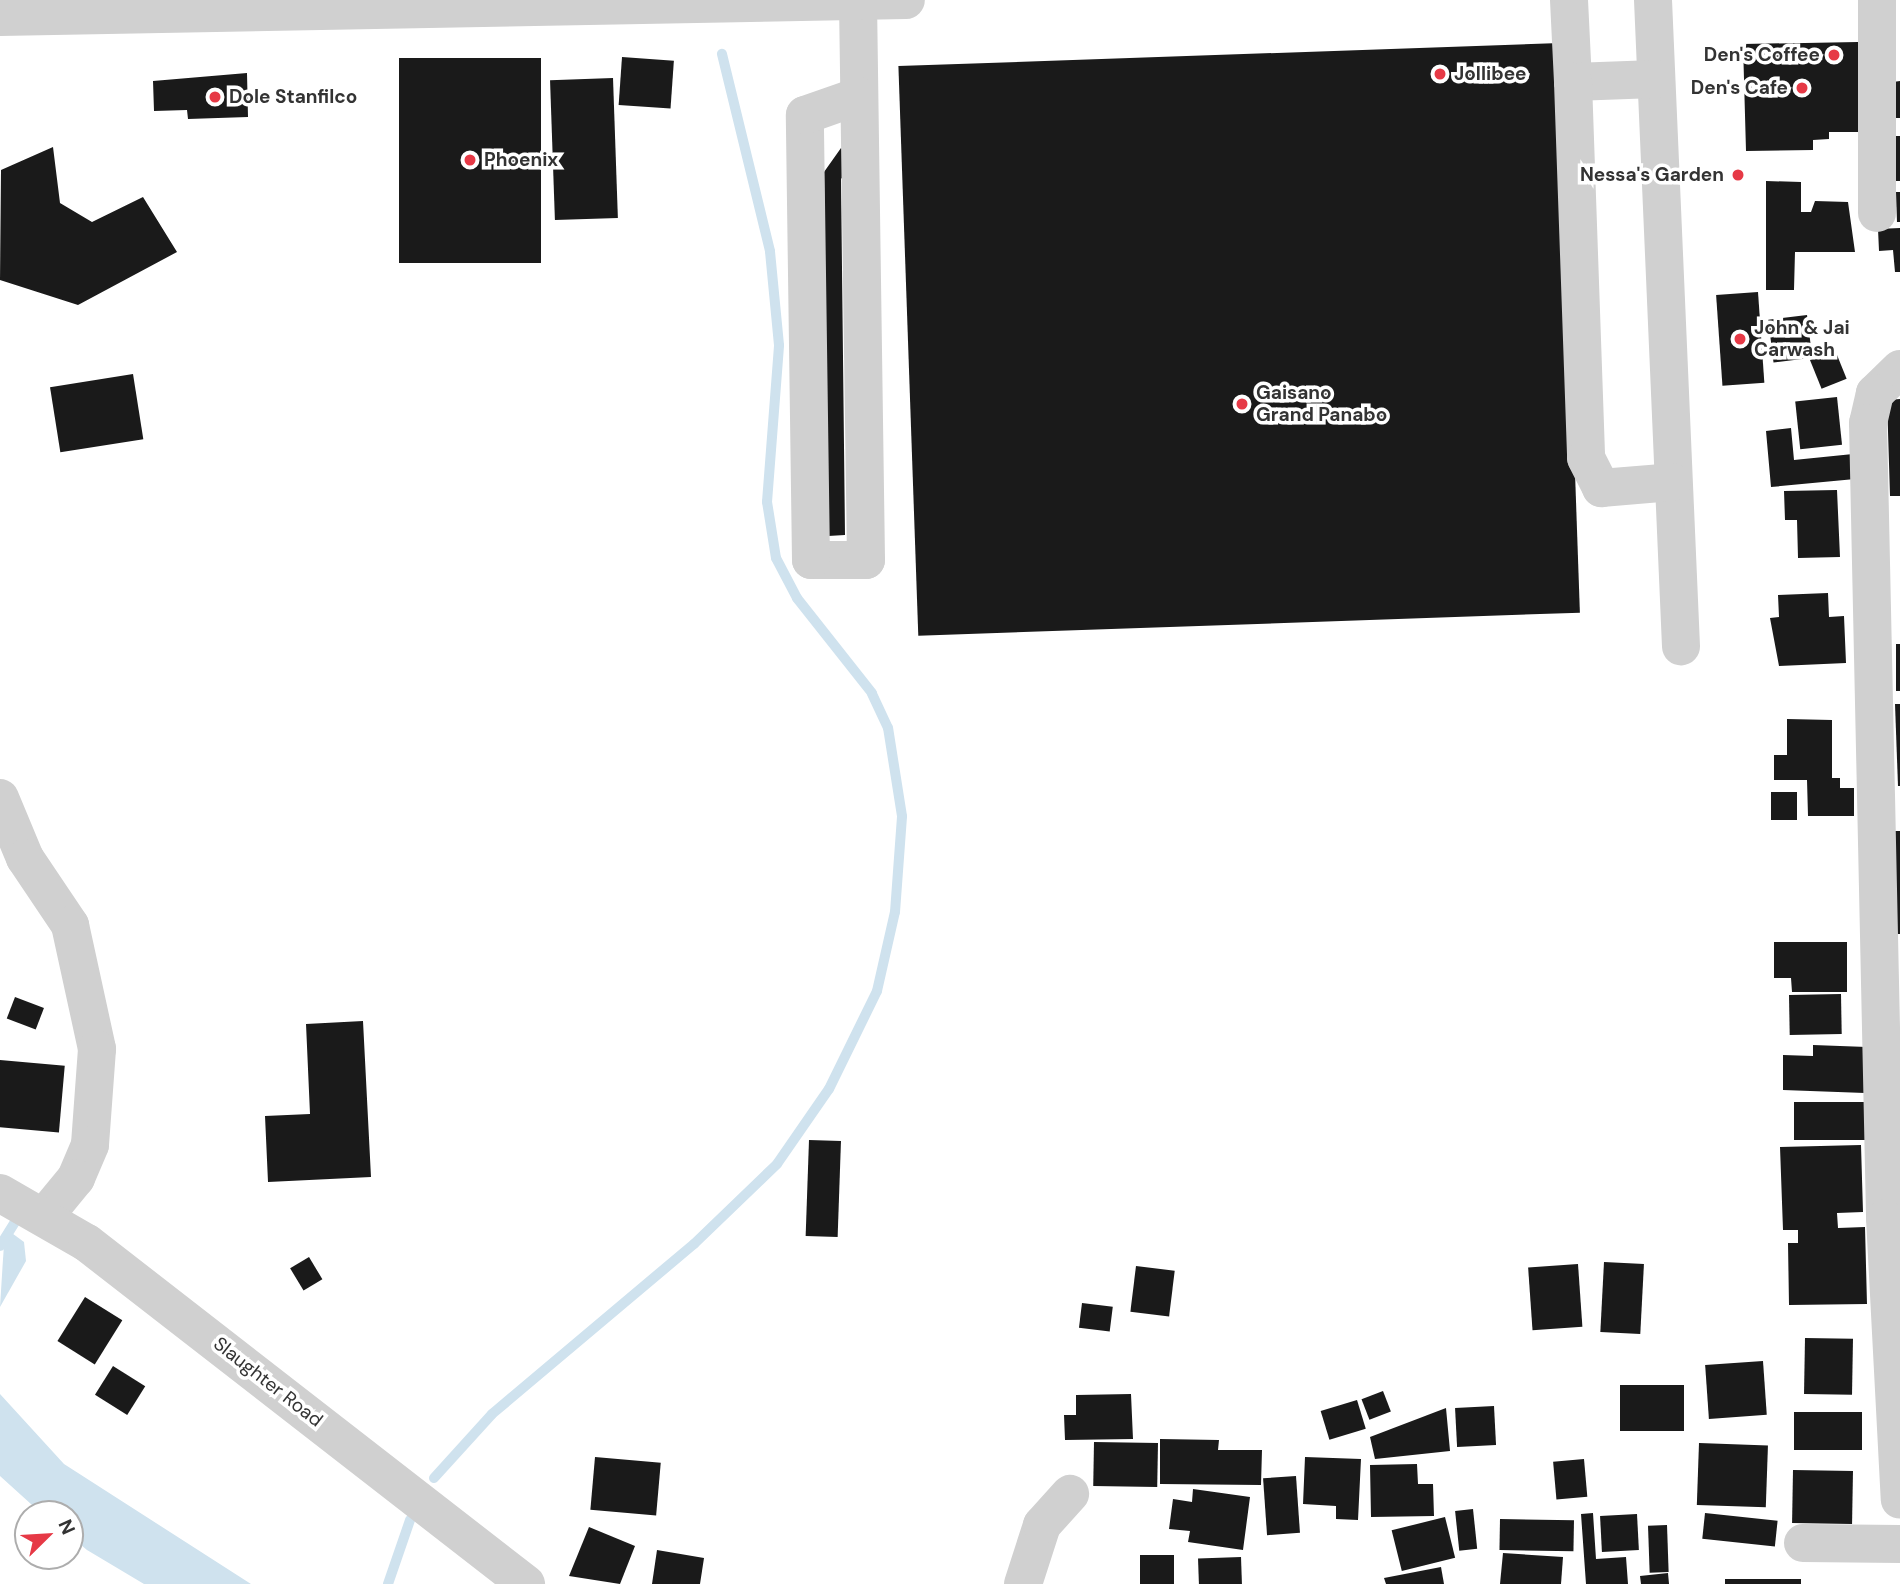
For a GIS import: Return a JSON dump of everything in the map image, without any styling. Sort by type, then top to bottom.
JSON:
[{"type":"street","points":[[0,17],[660,2],[906,0]]},
{"type":"street","points":[[1569,0],[1588,471],[1601,488],[1672,482]]},
{"type":"street","points":[[1653,0],[1681,646]]},
{"type":"street","points":[[1877,0],[1877,213]]},
{"type":"street","points":[[858,1],[866,560],[811,560],[805,115],[859,96]]},
{"type":"street","points":[[1573,82],[1655,79]]},
{"type":"street","points":[[1900,369],[1875,393],[1868,424],[1887,809],[1885,1218],[1900,1500]]},
{"type":"street","points":[[0,798],[13,858],[70,925],[97,1049],[90,1145],[76,1178],[44,1217]]},
{"type":"street","name":"Slaughter Road","points":[[0,1193],[44,1217],[196,1326],[526,1584]]},
{"type":"street","points":[[1023,1584],[1042,1525],[1070,1494]]},
{"type":"street","points":[[1803,1543],[1900,1544]]},
{"type":"water","points":[[5,1228],[24,1242],[26,1261],[0,1307]]},
{"type":"water","points":[[0,1394],[64,1464],[251,1584],[144,1584],[84,1548],[84,1500],[27,1500],[0,1476]]},
{"type":"building","name":"Den's Cafe","points":[[1858,42],[1860,132],[1829,132],[1829,139],[1813,140],[1813,150],[1746,151],[1743,44]]},
{"type":"building","name":"Gaisano Grand Panabo","points":[[1560,43],[1580,613],[918,636],[898,66]]},
{"type":"building","points":[[622,57],[674,61],[671,109],[619,105]]},
{"type":"building","name":"Phoenix","points":[[399,58],[541,58],[541,263],[399,263]]},
{"type":"building","points":[[247,73],[248,117],[188,119],[187,110],[154,111],[153,81]]},
{"type":"building","points":[[613,78],[618,218],[555,220],[550,80]]},
{"type":"building","points":[[1900,81],[1900,118],[1894,118],[1893,82]]},
{"type":"building","points":[[1890,136],[1900,136],[1900,181],[1890,181]]},
{"type":"building","points":[[53,147],[60,203],[92,222],[143,197],[177,252],[78,305],[0,280],[1,170]]},
{"type":"building","points":[[841,148],[856,160],[841,179],[845,535],[828,536],[824,172]]},
{"type":"building","points":[[1766,181],[1801,182],[1801,212],[1811,212],[1815,201],[1848,202],[1855,252],[1795,252],[1794,290],[1766,290]]},
{"type":"building","points":[[1896,192],[1900,192],[1900,222],[1897,222]]},
{"type":"building","points":[[1900,228],[1900,272],[1895,272],[1893,250],[1879,251],[1878,229]]},
{"type":"building","name":"John & Jai Carwash","points":[[1758,292],[1764,383],[1722,386],[1716,295]]},
{"type":"building","points":[[1807,315],[1812,358],[1774,362],[1768,320]]},
{"type":"building","points":[[1835,350],[1847,379],[1822,389],[1810,360]]},
{"type":"building","points":[[133,374],[143,439],[60,452],[50,387]]},
{"type":"building","points":[[1837,397],[1842,445],[1800,449],[1795,401]]},
{"type":"building","points":[[1900,399],[1900,496],[1890,496],[1887,400]]},
{"type":"building","points":[[1791,428],[1794,460],[1853,454],[1855,479],[1771,487],[1766,431]]},
{"type":"building","points":[[1837,490],[1840,557],[1798,558],[1797,520],[1785,520],[1784,491]]},
{"type":"building","points":[[1828,593],[1829,617],[1844,616],[1846,663],[1779,666],[1770,618],[1779,617],[1778,595]]},
{"type":"building","points":[[1896,644],[1900,644],[1900,691],[1896,691]]},
{"type":"building","points":[[1895,704],[1900,704],[1900,786],[1898,786]]},
{"type":"building","points":[[1787,719],[1832,720],[1832,778],[1840,778],[1840,788],[1854,788],[1854,816],[1808,816],[1807,780],[1774,780],[1774,755],[1787,755]]},
{"type":"building","points":[[1771,792],[1797,792],[1797,820],[1771,820]]},
{"type":"building","points":[[1887,831],[1900,831],[1900,934],[1887,934]]},
{"type":"building","points":[[1774,942],[1847,942],[1847,992],[1792,992],[1791,978],[1774,978]]},
{"type":"building","points":[[1841,994],[1842,1034],[1790,1035],[1789,995]]},
{"type":"building","points":[[15,997],[44,1008],[36,1030],[7,1018]]},
{"type":"building","points":[[363,1021],[371,1177],[268,1182],[265,1116],[310,1114],[306,1024]]},
{"type":"building","points":[[1813,1045],[1867,1047],[1865,1093],[1783,1090],[1783,1055],[1813,1056]]},
{"type":"building","points":[[0,1060],[65,1066],[59,1132],[0,1127]]},
{"type":"building","points":[[1794,1102],[1869,1102],[1869,1140],[1794,1140]]},
{"type":"building","points":[[809,1140],[841,1141],[838,1237],[806,1236]]},
{"type":"building","points":[[1861,1145],[1863,1212],[1837,1213],[1838,1228],[1865,1227],[1867,1304],[1789,1305],[1788,1243],[1798,1243],[1798,1230],[1783,1230],[1780,1147]]},
{"type":"building","points":[[309,1257],[322,1279],[304,1291],[290,1268]]},
{"type":"building","points":[[1604,1262],[1644,1264],[1640,1334],[1600,1332]]},
{"type":"building","points":[[1578,1264],[1582,1327],[1533,1330],[1528,1267]]},
{"type":"building","points":[[1136,1266],[1175,1271],[1169,1316],[1130,1312]]},
{"type":"building","points":[[85,1297],[122,1320],[95,1364],[57,1341]]},
{"type":"building","points":[[1082,1303],[1113,1307],[1110,1332],[1079,1328]]},
{"type":"building","points":[[1805,1338],[1853,1339],[1852,1395],[1804,1394]]},
{"type":"building","points":[[1763,1361],[1767,1415],[1709,1419],[1705,1365]]},
{"type":"building","points":[[113,1366],[145,1386],[127,1415],[95,1395]]},
{"type":"building","points":[[1620,1385],[1684,1385],[1684,1431],[1620,1431]]},
{"type":"building","points":[[1383,1391],[1391,1412],[1369,1420],[1362,1399]]},
{"type":"building","points":[[1131,1394],[1133,1439],[1065,1440],[1064,1415],[1076,1415],[1076,1395]]},
{"type":"building","points":[[1357,1400],[1366,1429],[1329,1440],[1321,1411]]},
{"type":"building","points":[[1494,1406],[1496,1445],[1457,1447],[1455,1408]]},
{"type":"building","points":[[1446,1408],[1450,1451],[1375,1459],[1370,1437]]},
{"type":"building","points":[[1794,1412],[1862,1412],[1862,1450],[1794,1450]]},
{"type":"building","points":[[1160,1439],[1219,1440],[1218,1450],[1262,1450],[1261,1485],[1160,1484]]},
{"type":"building","points":[[1094,1442],[1158,1443],[1157,1487],[1093,1486]]},
{"type":"building","points":[[1699,1443],[1768,1445],[1766,1507],[1697,1505]]},
{"type":"building","points":[[595,1457],[661,1463],[656,1516],[590,1510]]},
{"type":"building","points":[[1305,1457],[1361,1459],[1358,1520],[1336,1519],[1336,1506],[1303,1504]]},
{"type":"building","points":[[1584,1459],[1587,1497],[1556,1500],[1553,1462]]},
{"type":"building","points":[[1417,1464],[1418,1484],[1433,1484],[1434,1516],[1371,1517],[1370,1465]]},
{"type":"building","points":[[1793,1470],[1853,1471],[1852,1524],[1792,1523]]},
{"type":"building","points":[[1296,1476],[1300,1533],[1267,1535],[1263,1478]]},
{"type":"building","points":[[1193,1489],[1250,1497],[1243,1550],[1188,1542],[1190,1531],[1169,1529],[1173,1499],[1192,1502]]},
{"type":"building","points":[[1473,1509],[1477,1549],[1459,1551],[1455,1511]]},
{"type":"building","points":[[1593,1513],[1596,1559],[1626,1557],[1628,1584],[1586,1584],[1581,1514]]},
{"type":"building","points":[[1705,1513],[1778,1521],[1775,1546],[1702,1539]]},
{"type":"building","points":[[1637,1514],[1639,1550],[1602,1552],[1600,1516]]},
{"type":"building","points":[[1445,1517],[1455,1558],[1402,1571],[1392,1530]]},
{"type":"building","points":[[1500,1519],[1574,1520],[1573,1551],[1499,1550]]},
{"type":"building","points":[[1667,1525],[1669,1572],[1650,1573],[1648,1526]]},
{"type":"building","points":[[589,1527],[635,1546],[620,1584],[569,1576]]},
{"type":"building","points":[[657,1550],[704,1558],[700,1584],[652,1584]]},
{"type":"building","points":[[1503,1553],[1563,1557],[1561,1584],[1500,1584]]},
{"type":"building","points":[[1140,1555],[1174,1555],[1174,1584],[1140,1584]]},
{"type":"building","points":[[1241,1557],[1242,1584],[1199,1584],[1198,1559]]},
{"type":"building","points":[[1441,1567],[1444,1584],[1386,1584],[1384,1578]]},
{"type":"building","points":[[1668,1573],[1669,1584],[1641,1584],[1640,1576]]},
{"type":"building","points":[[1725,1579],[1801,1579],[1801,1584],[1725,1584]]},
{"type":"waterway","points":[[434,1478],[492,1414],[694,1244],[777,1164],[829,1089],[877,991],[895,912],[902,816],[888,728],[872,693],[797,598],[776,558],[767,502],[779,345],[770,251],[722,54]]},
{"type":"waterway","points":[[0,1246],[15,1222]]},
{"type":"waterway","points":[[388,1584],[410,1520]]},
{"type":"place","name":"Den's Coffee","points":[[1834,55]]},
{"type":"place","name":"Jollibee","points":[[1440,74]]},
{"type":"place","name":"Den's Cafe","points":[[1802,88]]},
{"type":"place","name":"Dole Stanfilco","points":[[215,97]]},
{"type":"place","name":"Phoenix","points":[[470,160]]},
{"type":"place","name":"Nessa's Garden","points":[[1738,175]]},
{"type":"place","name":"John & Jai Carwash","points":[[1740,339]]},
{"type":"place","name":"Gaisano Grand Panabo","points":[[1242,404]]}]
